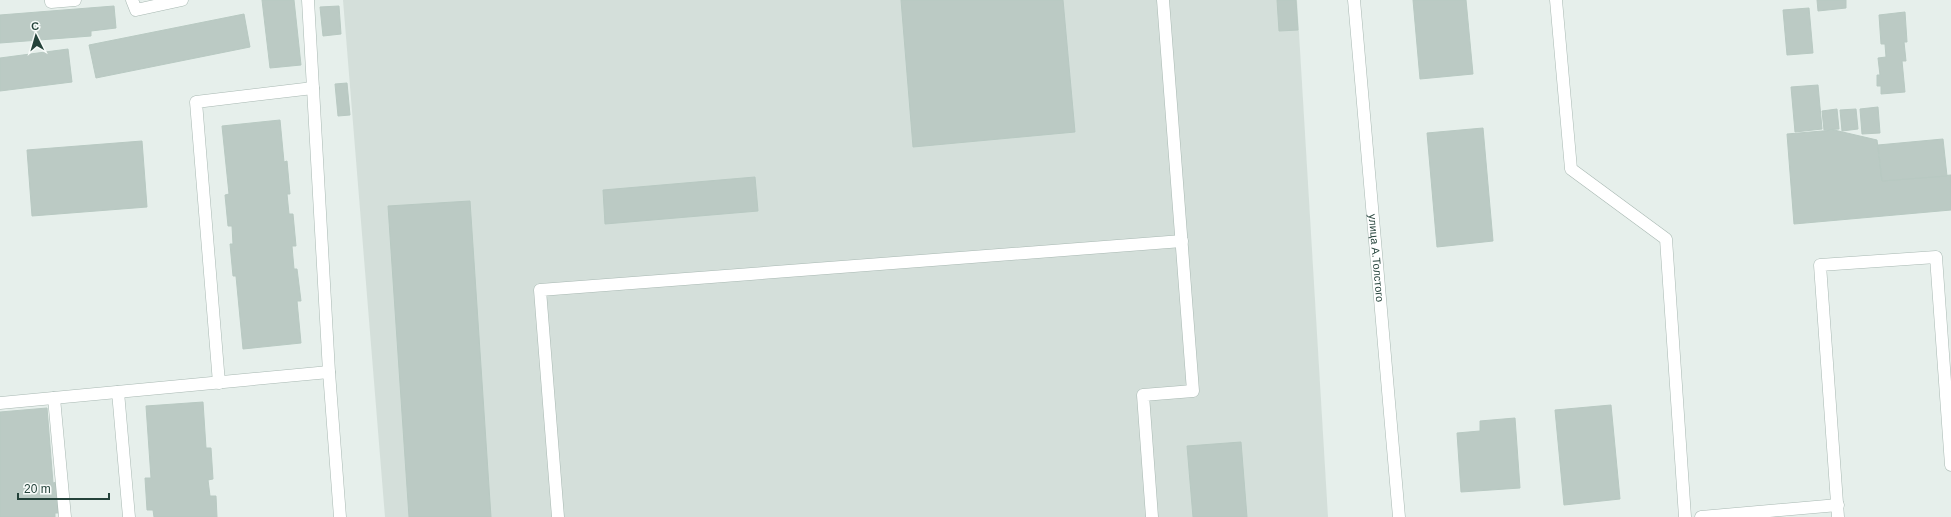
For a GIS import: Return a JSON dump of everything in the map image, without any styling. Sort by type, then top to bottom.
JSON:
[{"type":"street","points":[[51,0],[51,2],[75,0]]},
{"type":"street","points":[[132,0],[136,10],[182,0]]},
{"type":"street","points":[[308,0],[329,372],[340,517]]},
{"type":"street","points":[[1152,517],[1143,395],[1193,391],[1163,0]]},
{"type":"street","name":"улица А.Толстого","points":[[1354,0],[1399,517]]},
{"type":"street","points":[[1556,0],[1570,170],[1666,240],[1685,517]]},
{"type":"street","points":[[219,383],[196,102],[313,88]]},
{"type":"street","points":[[558,517],[540,290],[1182,241]]},
{"type":"street","points":[[1701,517],[1838,511],[1820,265],[1936,257],[1951,465]]},
{"type":"street","points":[[0,403],[329,372]]},
{"type":"street","points":[[118,392],[129,517]]},
{"type":"street","points":[[54,398],[65,517]]},
{"type":"shaded area","points":[[343,0],[1297,0],[1328,517],[385,517]]},
{"type":"building","points":[[262,0],[294,0],[301,65],[270,68]]},
{"type":"building","points":[[901,0],[1063,0],[1075,132],[913,147]]},
{"type":"building","points":[[1277,0],[1296,0],[1298,30],[1279,31]]},
{"type":"building","points":[[1413,0],[1466,0],[1473,74],[1420,79]]},
{"type":"building","points":[[1817,0],[1846,0],[1846,8],[1818,11]]},
{"type":"building","points":[[114,6],[116,28],[91,31],[91,36],[0,43],[0,15]]},
{"type":"building","points":[[339,6],[341,34],[323,36],[320,7]]},
{"type":"building","points":[[1809,8],[1813,53],[1787,55],[1783,10]]},
{"type":"building","points":[[1905,12],[1907,42],[1904,42],[1906,61],[1902,61],[1905,92],[1881,94],[1881,86],[1877,86],[1877,75],[1880,75],[1878,58],[1886,57],[1885,44],[1881,44],[1879,15]]},
{"type":"building","points":[[244,14],[250,47],[96,78],[89,45]]},
{"type":"building","points":[[68,49],[72,82],[0,91],[0,58]]},
{"type":"building","points":[[347,83],[350,115],[338,116],[335,84]]},
{"type":"building","points":[[1818,85],[1822,129],[1795,132],[1791,87]]},
{"type":"building","points":[[1878,107],[1880,133],[1862,134],[1860,109]]},
{"type":"building","points":[[1837,109],[1839,129],[1824,130],[1822,111]]},
{"type":"building","points":[[1856,109],[1858,129],[1842,131],[1840,110]]},
{"type":"building","points":[[280,120],[284,162],[287,161],[290,194],[287,194],[289,214],[293,214],[296,246],[292,246],[294,269],[297,269],[301,301],[297,301],[301,343],[243,349],[236,276],[233,276],[230,244],[233,244],[232,226],[228,226],[225,195],[229,194],[222,126]]},
{"type":"building","points":[[1483,128],[1493,241],[1437,247],[1427,133]]},
{"type":"building","points":[[1834,130],[1877,140],[1882,181],[1951,175],[1951,210],[1794,224],[1787,134]]},
{"type":"building","points":[[1943,139],[1947,176],[1882,181],[1878,145]]},
{"type":"building","points":[[142,141],[147,207],[32,216],[27,150]]},
{"type":"building","points":[[755,177],[758,211],[605,224],[603,190]]},
{"type":"building","points":[[470,201],[491,517],[409,517],[388,206]]},
{"type":"building","points":[[203,402],[206,448],[211,448],[213,479],[208,480],[210,496],[216,496],[217,517],[154,517],[153,510],[147,510],[145,478],[151,478],[146,406]]},
{"type":"building","points":[[1611,405],[1620,499],[1564,505],[1555,410]]},
{"type":"building","points":[[47,408],[53,483],[57,482],[60,513],[55,513],[55,517],[0,517],[0,412]]},
{"type":"building","points":[[1515,418],[1520,488],[1461,492],[1457,433],[1480,431],[1480,421]]},
{"type":"building","points":[[1241,442],[1247,517],[1193,517],[1187,446]]}]
